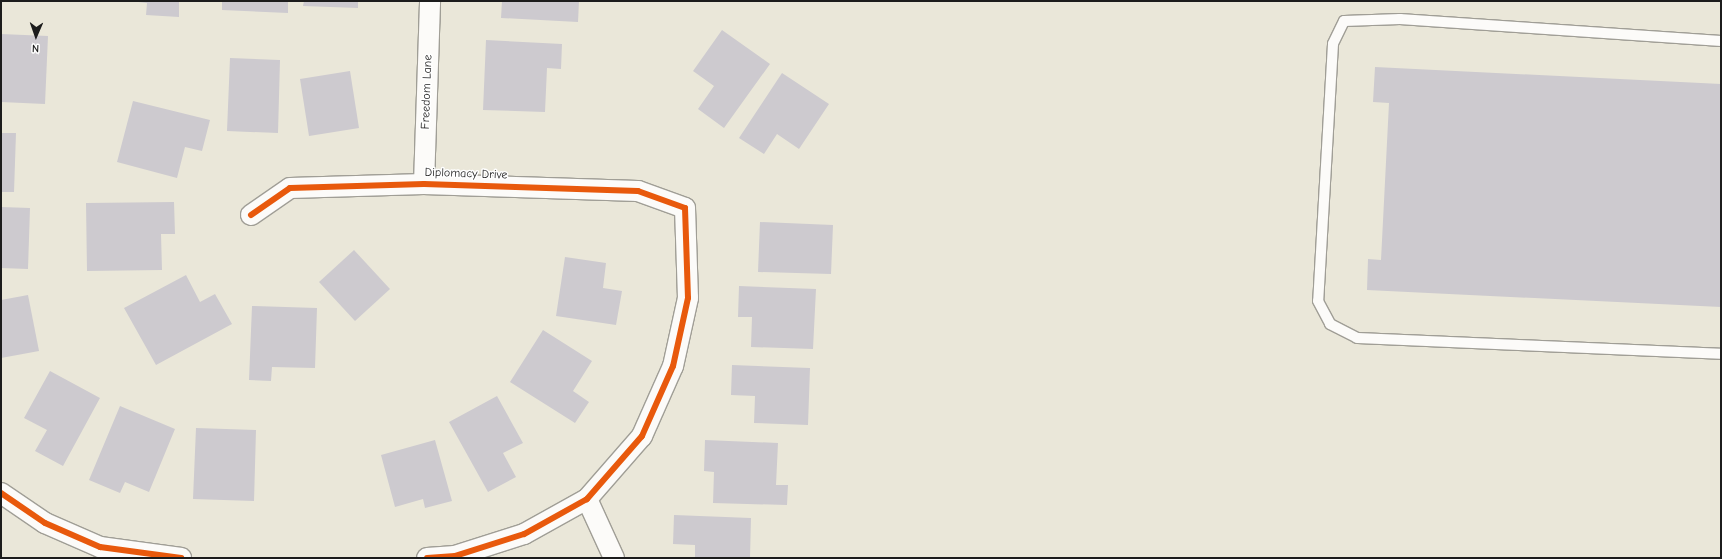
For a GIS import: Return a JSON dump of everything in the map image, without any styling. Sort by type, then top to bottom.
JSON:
[{"type":"street","name":"Freedom Lane","points":[[424,184],[430,1]]},
{"type":"street","name":"Diplomacy Drive","points":[[251,215],[290,188],[424,184],[638,191],[685,208],[688,298],[673,366],[642,436],[587,499]]},
{"type":"street","points":[[1,493],[44,523],[100,547],[181,558]]},
{"type":"street","points":[[428,558],[454,556],[524,534],[587,499],[614,558]]},
{"type":"lane","points":[[1721,40],[1400,19],[1344,21],[1333,44],[1318,302],[1330,324],[1357,338],[1721,354]]},
{"type":"building","points":[[130,1],[179,1],[179,17],[146,15],[147,3]]},
{"type":"building","points":[[222,1],[288,1],[288,13],[222,10]]},
{"type":"building","points":[[304,1],[358,1],[358,8],[303,6]]},
{"type":"building","points":[[502,1],[579,1],[578,22],[501,18]]},
{"type":"building","points":[[722,30],[770,64],[724,128],[698,109],[714,86],[693,71]]},
{"type":"building","points":[[1,34],[48,36],[45,104],[1,102]]},
{"type":"building","points":[[486,40],[562,44],[561,69],[547,68],[545,112],[483,110]]},
{"type":"building","points":[[230,58],[280,60],[278,133],[227,131]]},
{"type":"building","points":[[1375,67],[1721,84],[1721,307],[1367,290],[1368,259],[1381,260],[1389,103],[1373,102]]},
{"type":"building","points":[[350,71],[359,128],[309,136],[300,79]]},
{"type":"building","points":[[782,73],[829,104],[799,149],[777,134],[764,154],[739,138]]},
{"type":"building","points":[[133,101],[210,120],[202,151],[185,147],[177,178],[117,162]]},
{"type":"building","points":[[1,133],[16,133],[14,192],[1,192]]},
{"type":"building","points":[[174,202],[175,234],[161,234],[162,270],[87,271],[86,203]]},
{"type":"building","points":[[1,207],[30,208],[28,269],[1,268]]},
{"type":"building","points":[[760,222],[833,225],[831,274],[758,272]]},
{"type":"building","points":[[354,250],[390,289],[355,321],[319,282]]},
{"type":"building","points":[[565,257],[606,263],[603,288],[622,291],[616,325],[556,316]]},
{"type":"building","points":[[186,275],[200,302],[215,294],[232,324],[156,365],[124,308]]},
{"type":"building","points":[[739,286],[816,289],[813,349],[751,347],[752,317],[738,317]]},
{"type":"building","points":[[28,295],[39,351],[1,358],[1,300]]},
{"type":"building","points":[[252,306],[317,308],[315,368],[272,367],[271,381],[249,380]]},
{"type":"building","points":[[543,330],[592,361],[573,391],[589,402],[575,423],[510,382]]},
{"type":"building","points":[[732,365],[810,368],[808,425],[754,423],[755,396],[731,395]]},
{"type":"building","points":[[50,371],[100,398],[63,466],[35,451],[47,430],[24,418]]},
{"type":"building","points":[[497,396],[523,443],[503,453],[516,477],[488,492],[449,422]]},
{"type":"building","points":[[120,406],[175,429],[149,492],[125,482],[120,493],[89,480]]},
{"type":"building","points":[[196,428],[256,430],[254,501],[193,499]]},
{"type":"building","points":[[435,440],[452,501],[425,508],[423,499],[395,507],[381,455]]},
{"type":"building","points":[[705,440],[778,443],[776,485],[788,485],[787,505],[713,503],[714,472],[704,471]]},
{"type":"building","points":[[674,515],[751,518],[750,558],[695,558],[695,545],[673,544]]},
{"type":"cycle path","points":[[251,215],[290,188],[424,184],[638,191],[685,208],[688,298],[673,366],[642,436],[587,499],[524,534],[455,556],[427,558]]},
{"type":"cycle path","points":[[1,493],[45,523],[100,547],[181,558]]}]
